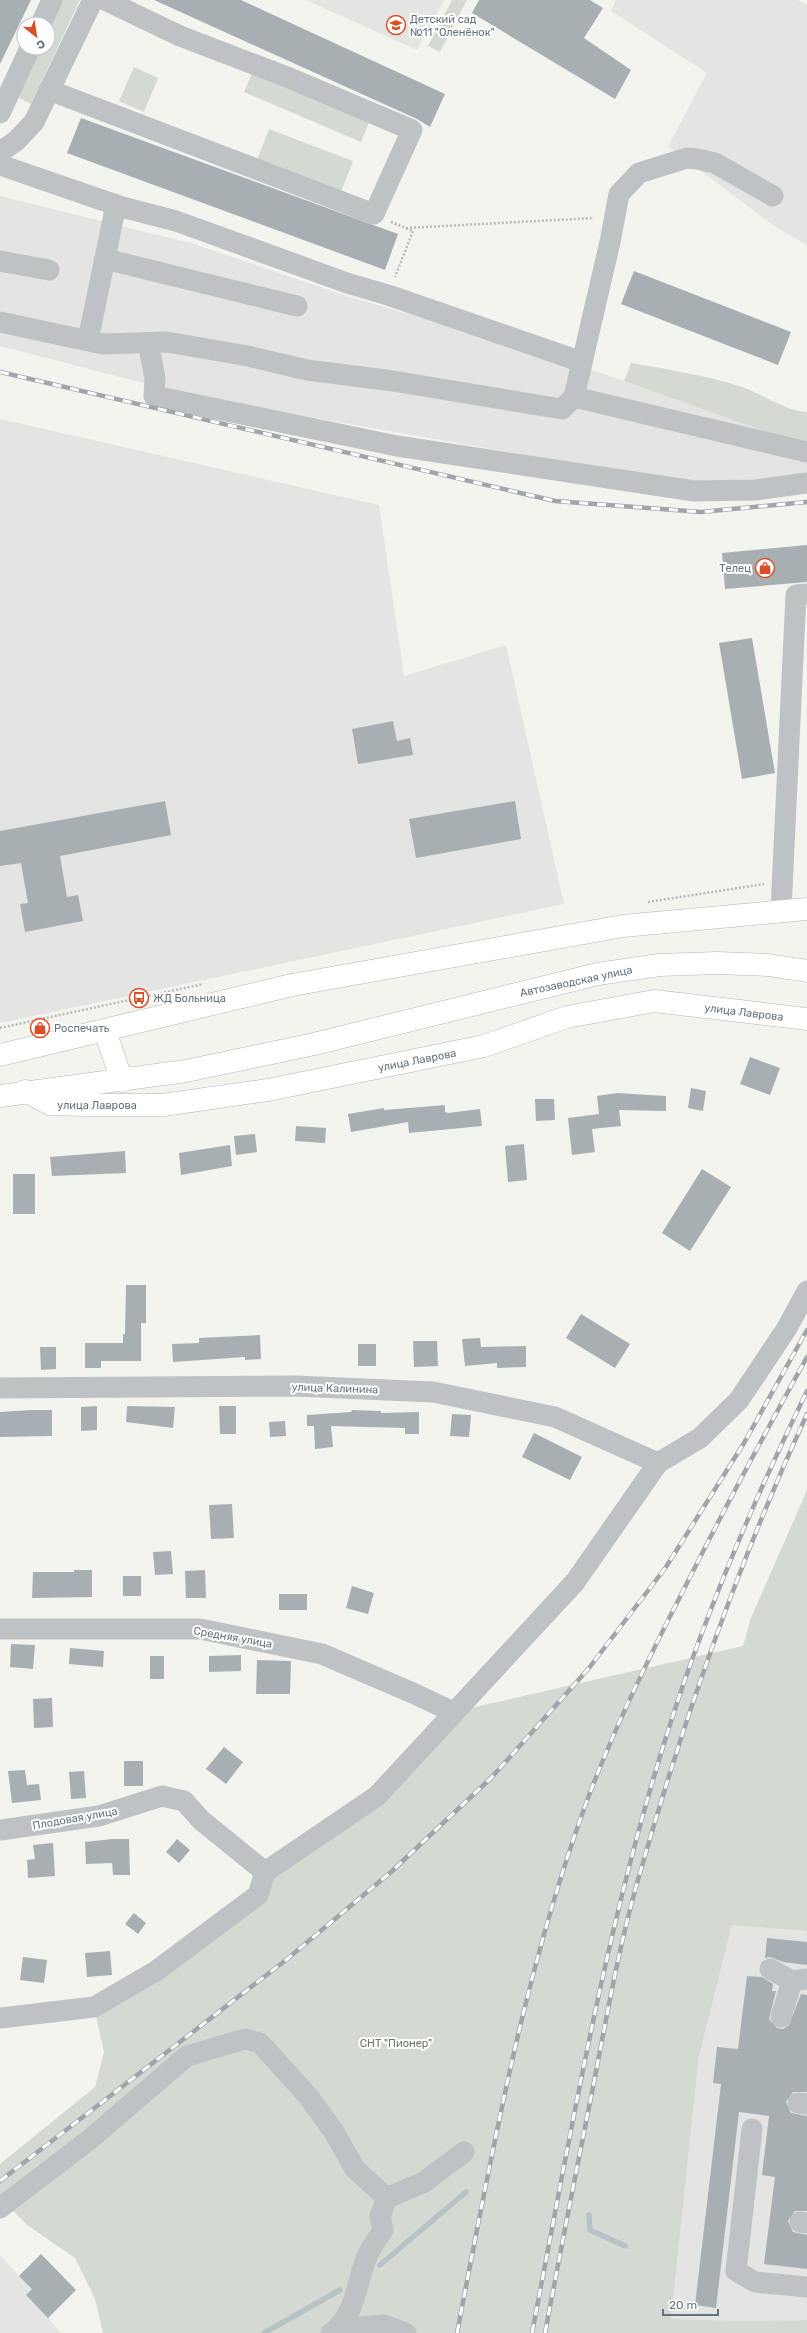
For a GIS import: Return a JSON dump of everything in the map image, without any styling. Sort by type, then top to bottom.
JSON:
[{"type":"main road","points":[[0,1055],[292,985],[623,926],[781,910],[807,909]]},
{"type":"main road","name":"Автозаводская улица","points":[[489,1001],[598,974],[659,965],[717,963],[768,966],[807,971]]},
{"type":"main road","name":"улица Лаврова","points":[[0,1096],[25,1091],[122,1081],[186,1071],[314,1044],[489,1001]]},
{"type":"main road","name":"улица Лаврова","points":[[25,1091],[50,1104],[163,1105],[260,1091],[484,1046],[567,1017],[654,1001],[807,1020]]},
{"type":"main road","points":[[105,1031],[122,1081]]},
{"type":"street","points":[[45,16],[52,0]]},
{"type":"street","points":[[0,152],[16,141],[34,122],[93,0]]},
{"type":"street","points":[[49,90],[374,214],[412,130],[287,77],[180,36],[105,0]]},
{"type":"street","points":[[0,113],[26,56]]},
{"type":"street","points":[[0,322],[103,344],[168,342],[248,356],[307,370],[562,409],[574,397],[619,194],[640,173],[687,158],[715,163],[773,196]]},
{"type":"street","points":[[0,165],[116,206],[176,221],[347,283],[388,295],[582,362]]},
{"type":"street","points":[[88,340],[116,206]]},
{"type":"street","points":[[105,259],[297,306]]},
{"type":"street","points":[[0,260],[49,270]]},
{"type":"street","points":[[148,343],[155,378],[154,396],[397,446],[694,491],[755,490],[807,483]]},
{"type":"street","points":[[574,397],[807,452]]},
{"type":"street","points":[[781,910],[796,595],[807,594]]},
{"type":"street","points":[[0,2018],[94,2007],[156,1971],[258,1894],[265,1872],[377,1796],[453,1712],[575,1582],[658,1463],[700,1438],[739,1400],[787,1328],[807,1291]]},
{"type":"street","name":"улица Калинина","points":[[0,1388],[296,1386],[433,1392],[554,1417],[658,1463]]},
{"type":"street","name":"Средняя улица","points":[[0,1629],[200,1629],[322,1654],[453,1712]]},
{"type":"street","name":"Плодовая улица","points":[[0,1830],[99,1816],[162,1796],[184,1801],[201,1820],[265,1872]]},
{"type":"street","points":[[770,1969],[800,1980],[781,2017]]},
{"type":"street","points":[[0,2208],[89,2140],[187,2056],[245,2039],[260,2043],[308,2096],[334,2132],[355,2169],[387,2198]]},
{"type":"street","points":[[752,2129],[736,2271],[755,2282],[807,2287]]},
{"type":"street","points":[[334,2331],[348,2315],[368,2254],[383,2230],[380,2216],[387,2198],[424,2182],[464,2152]]},
{"type":"street","points":[[334,2331],[384,2325],[406,2333]]},
{"type":"path","points":[[374,214],[413,231],[388,295]]},
{"type":"path","points":[[406,228],[615,217]]},
{"type":"shaded area","name":"Детский сад №11 \"Оленёнок\"","points":[[306,0],[444,0],[417,50]]},
{"type":"shaded area","points":[[616,0],[798,0],[807,5],[807,245],[774,226],[668,146],[707,73],[611,11]]},
{"type":"shaded area","points":[[0,196],[191,243],[350,297],[551,355],[755,428],[807,449],[807,482],[707,487],[201,398],[0,346]]},
{"type":"shaded area","points":[[0,419],[379,505],[404,676],[506,645],[564,904],[0,1023]]},
{"type":"shaded area","points":[[732,1924],[807,1931],[807,2320],[740,2321],[671,2319],[699,2056]]},
{"type":"shaded area","points":[[41,2254],[76,2290],[48,2318],[61,2333],[0,2333],[0,2255],[19,2276]]},
{"type":"green space","points":[[62,0],[80,0],[56,51],[56,16],[55,16]]},
{"type":"green space","points":[[452,0],[467,0],[440,52],[428,46]]},
{"type":"green space","points":[[36,56],[54,56],[31,104],[17,97]]},
{"type":"green space","points":[[134,67],[158,78],[144,112],[119,101]]},
{"type":"green space","points":[[252,73],[369,123],[361,142],[244,92]]},
{"type":"green space","points":[[269,129],[353,161],[341,192],[257,160]]},
{"type":"green space","points":[[631,363],[726,382],[748,389],[789,408],[807,412],[807,449],[755,428],[624,381]]},
{"type":"green space","name":"СНТ \"Пионер\"","points":[[807,1490],[807,1931],[732,1925],[699,2056],[671,2319],[740,2321],[807,2320],[807,2333],[103,2333],[95,2299],[75,2258],[27,2225],[0,2197],[0,2164],[95,2087],[104,2052],[94,2007],[258,1895],[265,1872],[377,1796],[453,1712],[743,1646],[751,1618]]},
{"type":"building","points":[[0,0],[31,0],[23,16],[16,16],[16,31],[0,64]]},
{"type":"building","points":[[154,0],[241,0],[445,94],[430,127],[417,119]]},
{"type":"building","points":[[479,0],[590,0],[603,8],[584,38],[631,70],[615,99],[472,13]]},
{"type":"building","points":[[81,118],[398,234],[385,270],[67,153]]},
{"type":"building","points":[[634,271],[791,332],[778,365],[621,304]]},
{"type":"building","name":"Телец","points":[[807,545],[807,582],[725,589],[722,553]]},
{"type":"building","points":[[752,638],[775,773],[742,779],[719,643]]},
{"type":"building","points":[[393,721],[397,741],[410,738],[413,755],[358,764],[352,729]]},
{"type":"building","points":[[165,801],[171,835],[60,856],[67,897],[78,895],[83,921],[25,932],[20,904],[28,903],[21,863],[0,866],[0,831]]},
{"type":"building","points":[[515,801],[521,839],[416,858],[409,819]]},
{"type":"building","points":[[750,1057],[780,1068],[770,1095],[740,1084]]},
{"type":"building","points":[[691,1088],[706,1091],[703,1111],[688,1108]]},
{"type":"building","points":[[617,1093],[666,1096],[666,1111],[619,1110],[621,1126],[592,1129],[595,1152],[572,1155],[568,1118],[599,1114],[597,1096]]},
{"type":"building","points":[[535,1099],[554,1099],[555,1120],[536,1121]]},
{"type":"building","points":[[445,1105],[445,1112],[448,1113],[480,1109],[482,1126],[409,1133],[408,1122],[351,1132],[348,1114],[384,1108],[384,1110]]},
{"type":"building","points":[[296,1126],[326,1128],[325,1143],[295,1141]]},
{"type":"building","points":[[255,1134],[257,1152],[236,1155],[234,1136]]},
{"type":"building","points":[[524,1144],[527,1180],[508,1182],[505,1146]]},
{"type":"building","points":[[230,1145],[232,1166],[181,1175],[179,1153]]},
{"type":"building","points":[[125,1151],[126,1173],[52,1176],[50,1157]]},
{"type":"building","points":[[702,1169],[731,1187],[690,1251],[662,1233]]},
{"type":"building","points":[[13,1174],[35,1174],[35,1214],[13,1214]]},
{"type":"building","points":[[126,1285],[146,1285],[146,1323],[141,1323],[141,1361],[101,1361],[101,1368],[85,1368],[85,1343],[123,1343],[123,1334],[125,1334]]},
{"type":"building","points":[[581,1314],[630,1344],[615,1368],[566,1338]]},
{"type":"building","points":[[260,1335],[261,1359],[245,1360],[245,1357],[173,1362],[172,1344],[199,1343],[199,1338]]},
{"type":"building","points":[[480,1338],[481,1347],[526,1346],[526,1367],[497,1368],[497,1363],[465,1366],[462,1339]]},
{"type":"building","points":[[413,1341],[437,1341],[438,1366],[414,1367]]},
{"type":"building","points":[[358,1344],[376,1344],[376,1366],[358,1366]]},
{"type":"building","points":[[40,1347],[56,1347],[56,1369],[41,1370]]},
{"type":"building","points":[[97,1406],[97,1430],[81,1431],[81,1407]]},
{"type":"building","points":[[127,1406],[175,1407],[173,1428],[126,1422]]},
{"type":"building","points":[[219,1406],[236,1406],[236,1434],[220,1434]]},
{"type":"building","points":[[52,1410],[52,1436],[0,1437],[0,1412]]},
{"type":"building","points":[[352,1410],[381,1411],[381,1413],[419,1412],[419,1434],[405,1434],[405,1428],[331,1426],[333,1447],[315,1449],[314,1426],[307,1426],[307,1415],[351,1412]]},
{"type":"building","points":[[452,1414],[471,1415],[469,1437],[450,1436]]},
{"type":"building","points":[[285,1421],[286,1436],[270,1437],[269,1422]]},
{"type":"building","points":[[534,1433],[582,1457],[570,1480],[522,1457]]},
{"type":"building","points":[[232,1504],[234,1538],[211,1539],[209,1505]]},
{"type":"building","points":[[171,1551],[173,1574],[155,1575],[153,1552]]},
{"type":"building","points":[[74,1570],[92,1570],[92,1597],[32,1598],[33,1572],[74,1572]]},
{"type":"building","points":[[205,1570],[206,1598],[186,1598],[185,1571]]},
{"type":"building","points":[[123,1576],[141,1576],[141,1596],[123,1596]]},
{"type":"building","points":[[352,1586],[374,1593],[368,1614],[346,1608]]},
{"type":"building","points":[[279,1594],[307,1594],[307,1610],[279,1610]]},
{"type":"building","points":[[11,1644],[35,1645],[33,1669],[10,1667]]},
{"type":"building","points":[[70,1648],[104,1651],[103,1667],[69,1664]]},
{"type":"building","points":[[241,1655],[241,1671],[209,1672],[209,1656]]},
{"type":"building","points":[[150,1656],[164,1656],[164,1679],[150,1679]]},
{"type":"building","points":[[257,1660],[291,1661],[290,1694],[256,1694]]},
{"type":"building","points":[[52,1698],[53,1727],[34,1728],[33,1699]]},
{"type":"building","points":[[224,1747],[243,1762],[226,1784],[206,1769]]},
{"type":"building","points":[[124,1761],[143,1761],[143,1786],[124,1786]]},
{"type":"building","points":[[25,1770],[27,1785],[39,1784],[41,1800],[12,1803],[8,1771]]},
{"type":"building","points":[[84,1771],[86,1798],[71,1799],[69,1772]]},
{"type":"building","points":[[129,1839],[130,1875],[113,1875],[112,1863],[86,1864],[85,1842]]},
{"type":"building","points":[[177,1839],[190,1850],[179,1863],[166,1852]]},
{"type":"building","points":[[53,1843],[55,1876],[28,1878],[27,1860],[35,1859],[33,1845]]},
{"type":"building","points":[[134,1913],[146,1923],[138,1934],[125,1924]]},
{"type":"building","points":[[767,1938],[807,1942],[807,1965],[783,1962],[770,1957],[765,1958]]},
{"type":"building","points":[[110,1951],[112,1975],[87,1977],[85,1953]]},
{"type":"building","points":[[23,1957],[47,1960],[44,1983],[20,1980]]},
{"type":"building","points":[[747,1976],[762,1977],[773,1984],[772,1991],[776,1991],[769,2019],[777,2028],[783,2029],[789,2025],[801,1994],[807,1995],[807,2092],[793,2092],[786,2102],[791,2113],[807,2116],[807,2211],[795,2211],[788,2221],[793,2232],[807,2235],[807,2269],[764,2264],[775,2177],[762,2175],[769,2116],[739,2112],[716,2308],[695,2305],[721,2084],[713,2083],[717,2047],[738,2049]]},
{"type":"building","points":[[41,2254],[76,2290],[48,2318],[26,2295],[32,2289],[19,2276]]},
{"type":"waterway","points":[[380,2265],[466,2192]]},
{"type":"waterway","points":[[589,2215],[590,2230],[625,2246]]},
{"type":"waterway","points":[[264,2333],[340,2290]]},
{"type":"railway","points":[[0,372],[555,501],[701,512],[807,502]]},
{"type":"railway","points":[[0,2181],[286,1960],[391,1872],[492,1777],[589,1668],[666,1567],[744,1443],[807,1330]]},
{"type":"railway","points":[[457,2333],[497,2130],[528,1996],[545,1929],[565,1863],[588,1798],[621,1718],[658,1640],[729,1501],[807,1357]]},
{"type":"railway","points":[[532,2333],[607,1957],[645,1808],[681,1690],[713,1603],[749,1517],[807,1391]]},
{"type":"railway","points":[[545,2333],[614,1981],[631,1905],[655,1820],[693,1702],[735,1585],[807,1414]]},
{"type":"place","name":"Детский сад №11 \"Оленёнок\"","points":[[396,25]]},
{"type":"place","name":"Телец","points":[[765,568]]},
{"type":"place","name":"ЖД Больница","points":[[139,998]]},
{"type":"place","name":"Роспечать","points":[[40,1028]]}]
